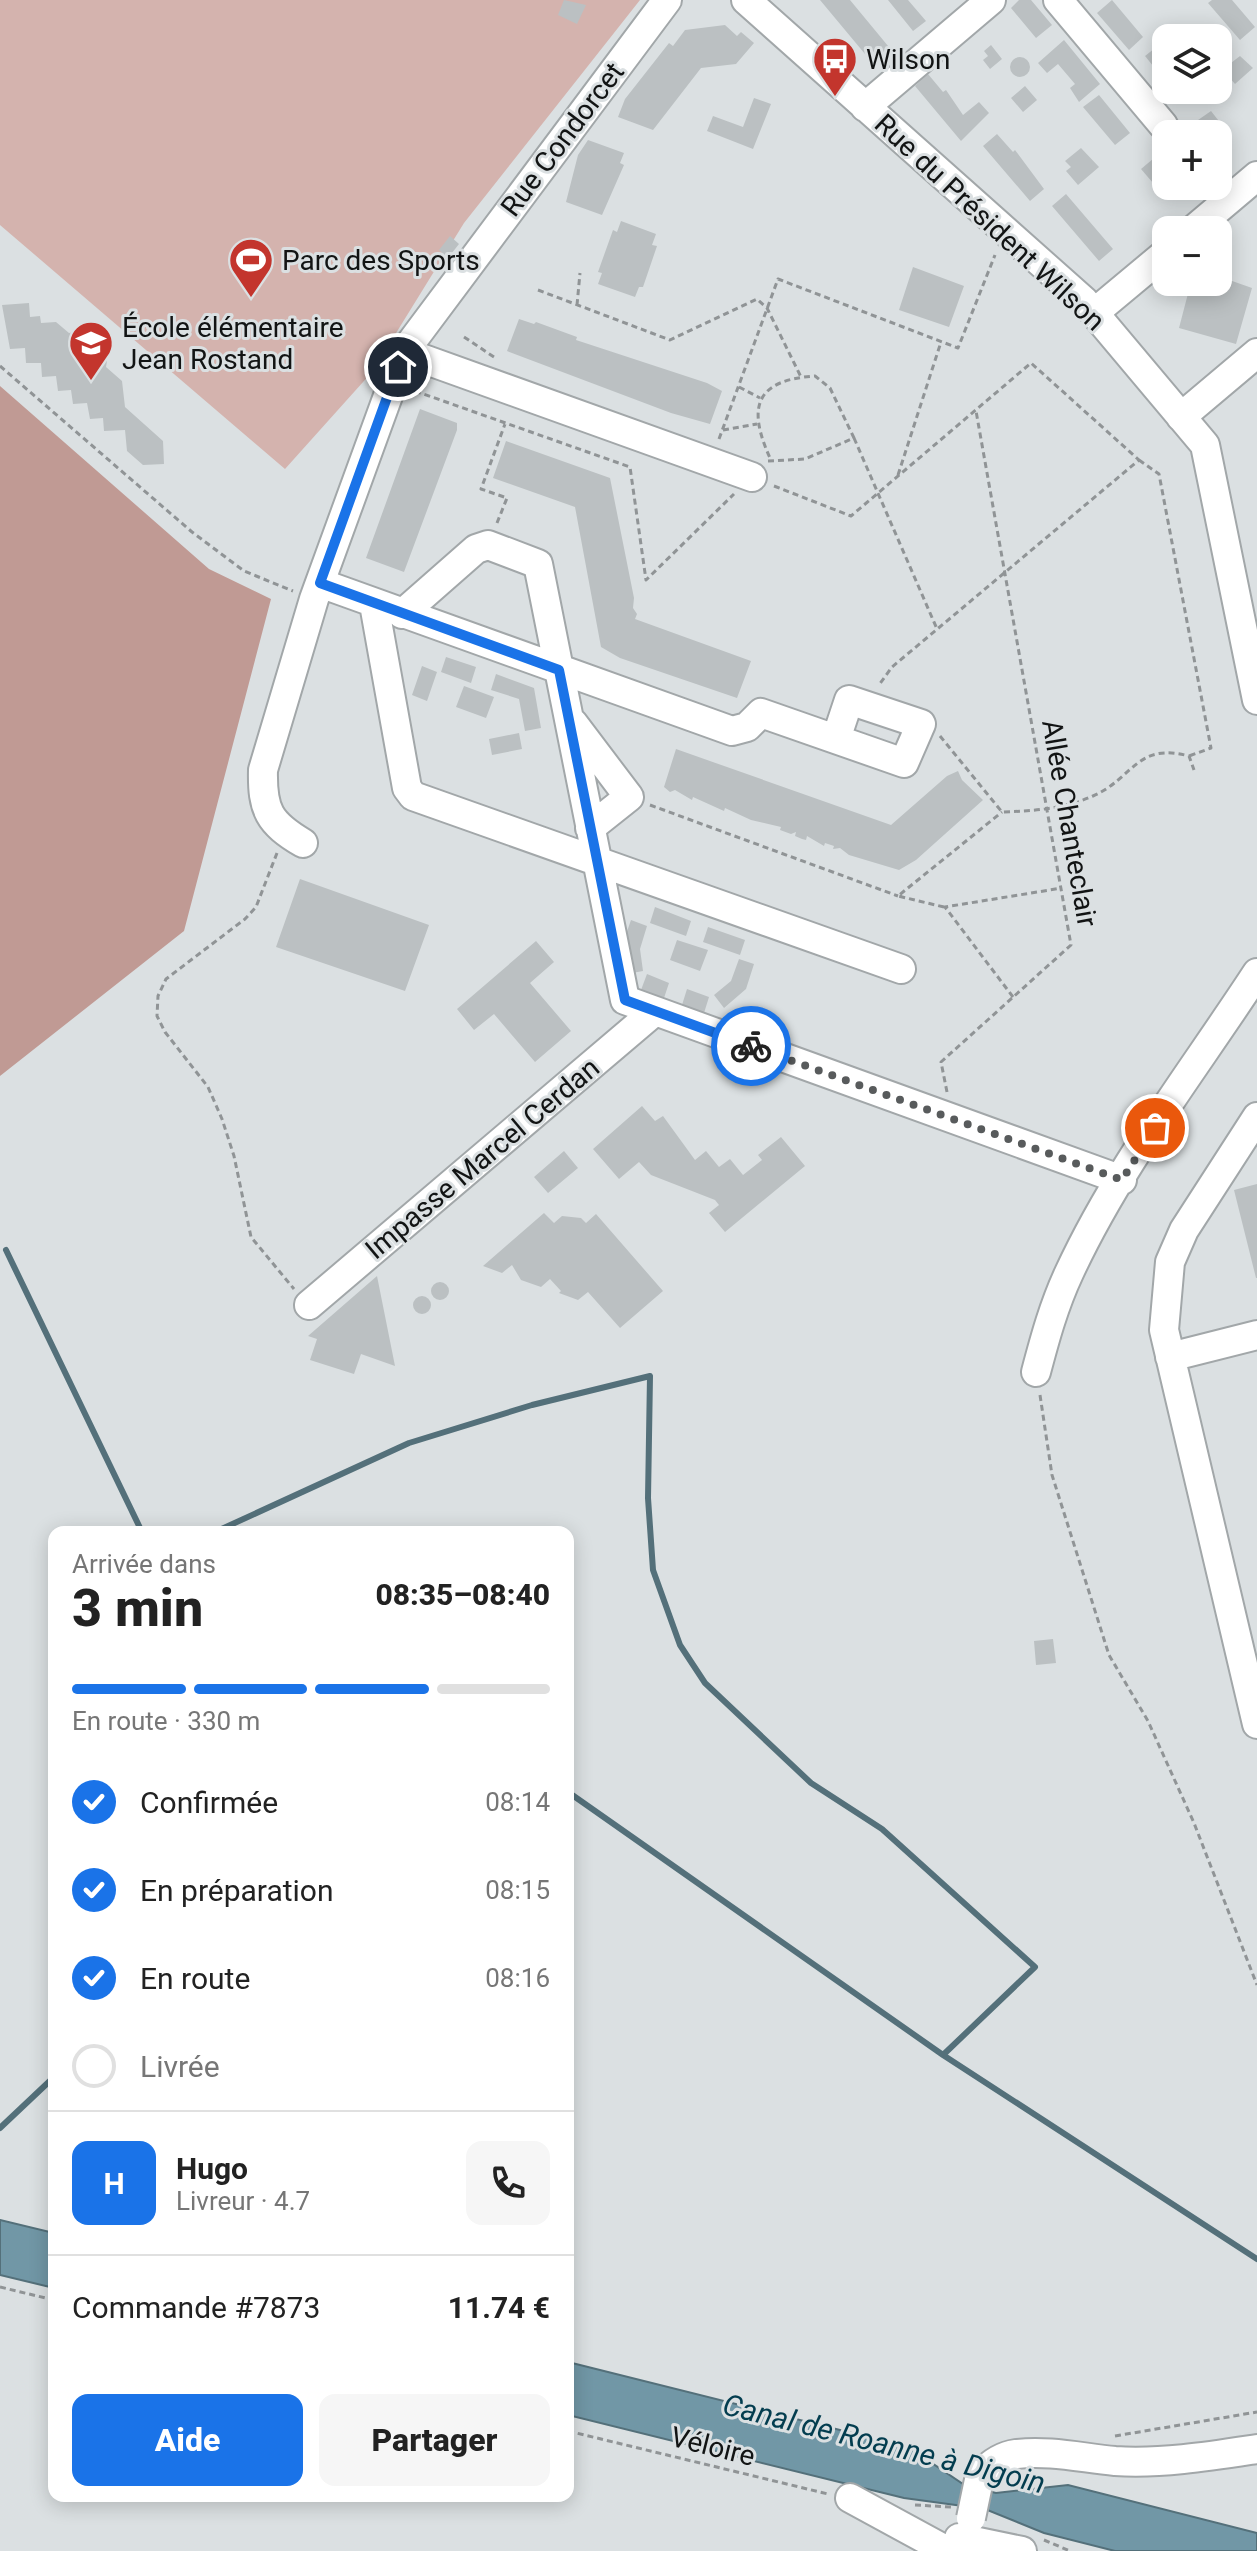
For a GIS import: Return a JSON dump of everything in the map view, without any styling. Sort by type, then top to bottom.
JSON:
[{"type":"street","name":"Rue Condorcet","points":[[292,837],[262,796],[263,770],[317,591],[404,352],[667,0]]},
{"type":"street","name":"Rue du Président Wilson","points":[[746,0],[1005,229],[1094,313],[1205,445],[1250,627],[1257,700]]},
{"type":"street","points":[[865,107],[991,0]]},
{"type":"street","points":[[1058,0],[1159,120]]},
{"type":"street","points":[[1210,216],[1257,176]]},
{"type":"street","points":[[1094,313],[1152,265]]},
{"type":"street","points":[[404,352],[711,462],[761,468]]},
{"type":"street","points":[[1181,417],[1257,353]]},
{"type":"street","points":[[402,614],[476,549],[488,545],[538,564],[625,1000],[1122,1180]]},
{"type":"street","points":[[317,591],[374,604],[732,731],[747,727],[761,713],[904,763],[921,724],[849,700],[836,739]]},
{"type":"street","points":[[374,604],[407,788],[413,796],[901,969]]},
{"type":"street","points":[[568,717],[629,797],[590,828]]},
{"type":"street","points":[[1036,1372],[1049,1323],[1069,1273],[1122,1180],[1257,973]]},
{"type":"street","name":"Impasse Marcel Cerdan","points":[[309,1305],[655,1011]]},
{"type":"street","points":[[1257,1117],[1184,1230],[1170,1262],[1164,1318],[1170,1357],[1257,1724]]},
{"type":"street","points":[[1170,1357],[1257,1335]]},
{"type":"street","points":[[952,2539],[980,2475],[992,2463],[1014,2454],[1054,2453],[1118,2461],[1182,2459],[1257,2449]]},
{"type":"street","points":[[850,2498],[952,2539],[1022,2551]]},
{"type":"path","points":[[711,462],[778,279],[958,348],[1005,229]]},
{"type":"path","points":[[577,305],[580,273]]},
{"type":"path","points":[[538,290],[670,340],[757,299],[767,308],[801,377]]},
{"type":"path","points":[[898,477],[941,342]]},
{"type":"path","points":[[761,468],[851,516],[1031,363],[1139,460],[1159,474],[1211,748],[1189,756],[1169,750],[1153,752],[1095,795],[1048,810],[1002,812],[898,896]]},
{"type":"path","points":[[0,366],[133,484],[244,571],[317,591]]},
{"type":"path","points":[[761,468],[755,411],[766,391],[792,377],[815,376],[830,388],[937,630]]},
{"type":"path","points":[[392,383],[630,467],[646,580],[761,468]]},
{"type":"path","points":[[739,387],[762,398]]},
{"type":"path","name":"Allée Chanteclair","points":[[952,1120],[941,1062],[1071,945],[976,410]]},
{"type":"path","points":[[488,545],[507,498],[481,489],[505,423]]},
{"type":"path","points":[[723,430],[757,424]]},
{"type":"path","points":[[787,461],[805,459],[854,438]]},
{"type":"path","points":[[866,706],[892,667],[1139,460]]},
{"type":"path","points":[[921,724],[934,729],[1002,812]]},
{"type":"path","points":[[1189,756],[1194,770]]},
{"type":"path","points":[[629,797],[898,896],[945,907],[1062,888]]},
{"type":"path","points":[[292,837],[276,860],[256,907],[245,919],[166,979],[158,996],[157,1016],[165,1032],[208,1087],[222,1119],[234,1156],[251,1237],[275,1270],[309,1305]]},
{"type":"path","points":[[945,907],[1013,997]]},
{"type":"path","points":[[1036,1372],[1052,1475],[1109,1655],[1148,1721],[1194,1823],[1257,1985]]},
{"type":"path","points":[[0,2287],[48,2299]]},
{"type":"path","points":[[1102,2438],[1257,2412]]},
{"type":"path","name":"Véloire","points":[[574,2432],[850,2498]]},
{"type":"shaded area","name":"Parc des Sports","points":[[0,0],[640,0],[464,223],[372,372],[285,469],[0,225]]},
{"type":"shaded area","points":[[0,386],[209,569],[271,599],[184,931],[0,1076]]},
{"type":"water","points":[[0,2220],[48,2232],[48,2287],[0,2275]]},
{"type":"water","name":"Canal de Roanne à Digoin","points":[[574,2364],[908,2447],[966,2486],[996,2493],[1068,2485],[1257,2533],[1257,2551],[1115,2551],[1044,2533],[985,2509],[904,2498],[574,2416]]},
{"type":"building","points":[[564,0],[586,5],[577,24],[558,15]]},
{"type":"building","points":[[820,0],[850,0],[893,52],[875,66]]},
{"type":"building","points":[[888,0],[908,0],[926,21],[913,31]]},
{"type":"building","points":[[1019,0],[1031,0],[1052,25],[1036,38],[1011,8]]},
{"type":"building","points":[[1112,0],[1143,37],[1129,50],[1097,13]]},
{"type":"building","points":[[1212,0],[1232,0],[1255,27],[1240,40],[1232,31],[1232,24],[1226,24],[1208,3]]},
{"type":"building","points":[[725,25],[737,36],[741,32],[754,43],[736,64],[701,68],[653,130],[618,117],[625,99],[669,43],[673,46],[685,30]]},
{"type":"building","points":[[1064,40],[1100,84],[1079,102],[1070,88],[1075,84],[1058,64],[1047,73],[1038,63]]},
{"type":"building","points":[[991,45],[1002,59],[990,69],[983,60],[988,56],[984,51]]},
{"type":"building","points":[[1152,50],[1152,65],[1145,56]]},
{"type":"building","points":[[1240,56],[1253,68],[1235,84],[1232,80],[1232,62]]},
{"type":"building","points":[[1020,57],[1027,60],[1030,67],[1027,74],[1020,77],[1013,74],[1010,67],[1013,60]]},
{"type":"building","points":[[928,74],[943,92],[946,90],[963,115],[979,102],[989,113],[961,141],[915,86]]},
{"type":"building","points":[[1025,86],[1037,100],[1023,112],[1011,98]]},
{"type":"building","points":[[1099,95],[1130,133],[1115,145],[1083,107]]},
{"type":"building","points":[[754,98],[771,104],[753,149],[707,131],[713,116],[743,127]]},
{"type":"building","points":[[1211,111],[1218,120],[1198,120]]},
{"type":"building","points":[[997,134],[1013,152],[1015,150],[1044,189],[1030,201],[983,146]]},
{"type":"building","points":[[588,140],[624,153],[620,163],[624,165],[602,215],[566,202],[578,155]]},
{"type":"building","points":[[1081,148],[1099,167],[1078,185],[1066,171],[1071,167],[1065,161]]},
{"type":"building","points":[[1152,160],[1152,182],[1141,169]]},
{"type":"building","points":[[1066,194],[1113,249],[1099,261],[1052,206]]},
{"type":"building","points":[[621,221],[656,234],[652,245],[657,246],[643,287],[639,287],[635,297],[598,284],[602,273],[598,272],[613,230],[617,232]]},
{"type":"building","points":[[450,236],[459,244],[448,258],[439,250]]},
{"type":"building","points":[[913,267],[964,286],[949,327],[899,310]]},
{"type":"building","points":[[1232,281],[1252,288],[1236,344],[1179,328],[1187,296],[1232,296]]},
{"type":"building","points":[[29,303],[30,317],[40,316],[41,323],[56,322],[69,333],[74,332],[107,361],[106,367],[122,381],[125,407],[163,441],[164,464],[143,465],[127,451],[125,430],[104,431],[103,418],[90,419],[87,403],[73,404],[71,390],[58,391],[56,376],[42,377],[41,363],[26,363],[25,348],[10,349],[2,305]]},
{"type":"building","points":[[519,319],[536,322],[577,337],[576,340],[707,383],[722,391],[710,424],[671,413],[507,351]]},
{"type":"building","points":[[420,409],[457,423],[457,430],[404,572],[366,558]]},
{"type":"building","points":[[506,441],[610,478],[634,598],[633,608],[637,614],[635,619],[751,661],[737,698],[620,658],[601,647],[575,507],[493,478]]},
{"type":"building","points":[[446,657],[476,667],[471,683],[441,672]]},
{"type":"building","points":[[422,666],[437,672],[427,701],[412,695]]},
{"type":"building","points":[[496,674],[534,688],[541,728],[525,731],[519,699],[491,690]]},
{"type":"building","points":[[464,686],[494,697],[486,718],[456,707]]},
{"type":"building","points":[[519,733],[522,749],[492,755],[489,739]]},
{"type":"building","points":[[676,749],[891,825],[947,776],[958,771],[962,780],[983,800],[916,860],[899,870],[849,855],[825,843],[824,846],[807,836],[806,840],[802,839],[795,836],[796,832],[791,834],[780,830],[781,827],[751,820],[725,808],[724,811],[693,797],[692,800],[675,790],[670,792],[664,787]]},
{"type":"building","points":[[300,879],[429,925],[405,991],[276,947]]},
{"type":"building","points":[[655,907],[691,921],[686,936],[650,923]]},
{"type":"building","points":[[631,920],[647,926],[640,949],[643,971],[627,974],[622,946]]},
{"type":"building","points":[[708,927],[745,940],[740,955],[703,942]]},
{"type":"building","points":[[677,940],[708,950],[700,971],[670,960]]},
{"type":"building","points":[[536,941],[554,962],[530,983],[571,1031],[535,1062],[494,1014],[474,1030],[457,1009]]},
{"type":"building","points":[[739,959],[754,964],[746,989],[724,1008],[714,995],[731,981]]},
{"type":"building","points":[[647,974],[669,983],[664,998],[641,990]]},
{"type":"building","points":[[687,989],[709,997],[704,1013],[682,1005]]},
{"type":"building","points":[[642,1106],[655,1121],[663,1116],[695,1160],[706,1151],[719,1167],[730,1159],[743,1175],[762,1160],[758,1155],[781,1137],[805,1166],[725,1232],[709,1213],[719,1205],[715,1200],[651,1175],[639,1162],[619,1179],[593,1149]]},
{"type":"building","points":[[564,1151],[578,1168],[548,1193],[534,1177]]},
{"type":"building","points":[[1257,1184],[1257,1278],[1256,1278],[1234,1190]]},
{"type":"building","points":[[544,1213],[554,1223],[562,1216],[581,1218],[586,1223],[596,1214],[663,1291],[620,1328],[588,1292],[578,1300],[559,1293],[561,1291],[550,1279],[541,1287],[521,1280],[512,1265],[502,1273],[483,1266]]},
{"type":"building","points":[[377,1276],[395,1366],[361,1354],[354,1374],[310,1360],[317,1339],[308,1336]]},
{"type":"building","points":[[440,1282],[449,1291],[440,1300],[431,1291]]},
{"type":"building","points":[[422,1296],[431,1305],[422,1314],[413,1305]]},
{"type":"building","points":[[1053,1639],[1056,1663],[1036,1665],[1034,1641]]},
{"type":"waterway","points":[[6,1250],[139,1526]]},
{"type":"waterway","points":[[228,1526],[409,1443],[532,1405],[650,1376],[648,1498],[653,1570],[680,1645],[705,1683],[811,1783],[882,1829],[1035,1967],[943,2055],[1257,2259]]},
{"type":"waterway","points":[[574,1796],[943,2055]]},
{"type":"waterway","points":[[0,2128],[48,2083]]},
{"type":"way so far","points":[[751,1046],[1122,1180],[1155,1128]]},
{"type":"place","name":"Wilson","points":[[835,98]]},
{"type":"place","name":"Parc des Sports","points":[[251,299]]},
{"type":"place","name":"École élémentaire Jean Rostand","points":[[91,382]]},
{"type":"route","points":[[398,367],[320,583],[559,670],[625,1000],[751,1046]]}]
